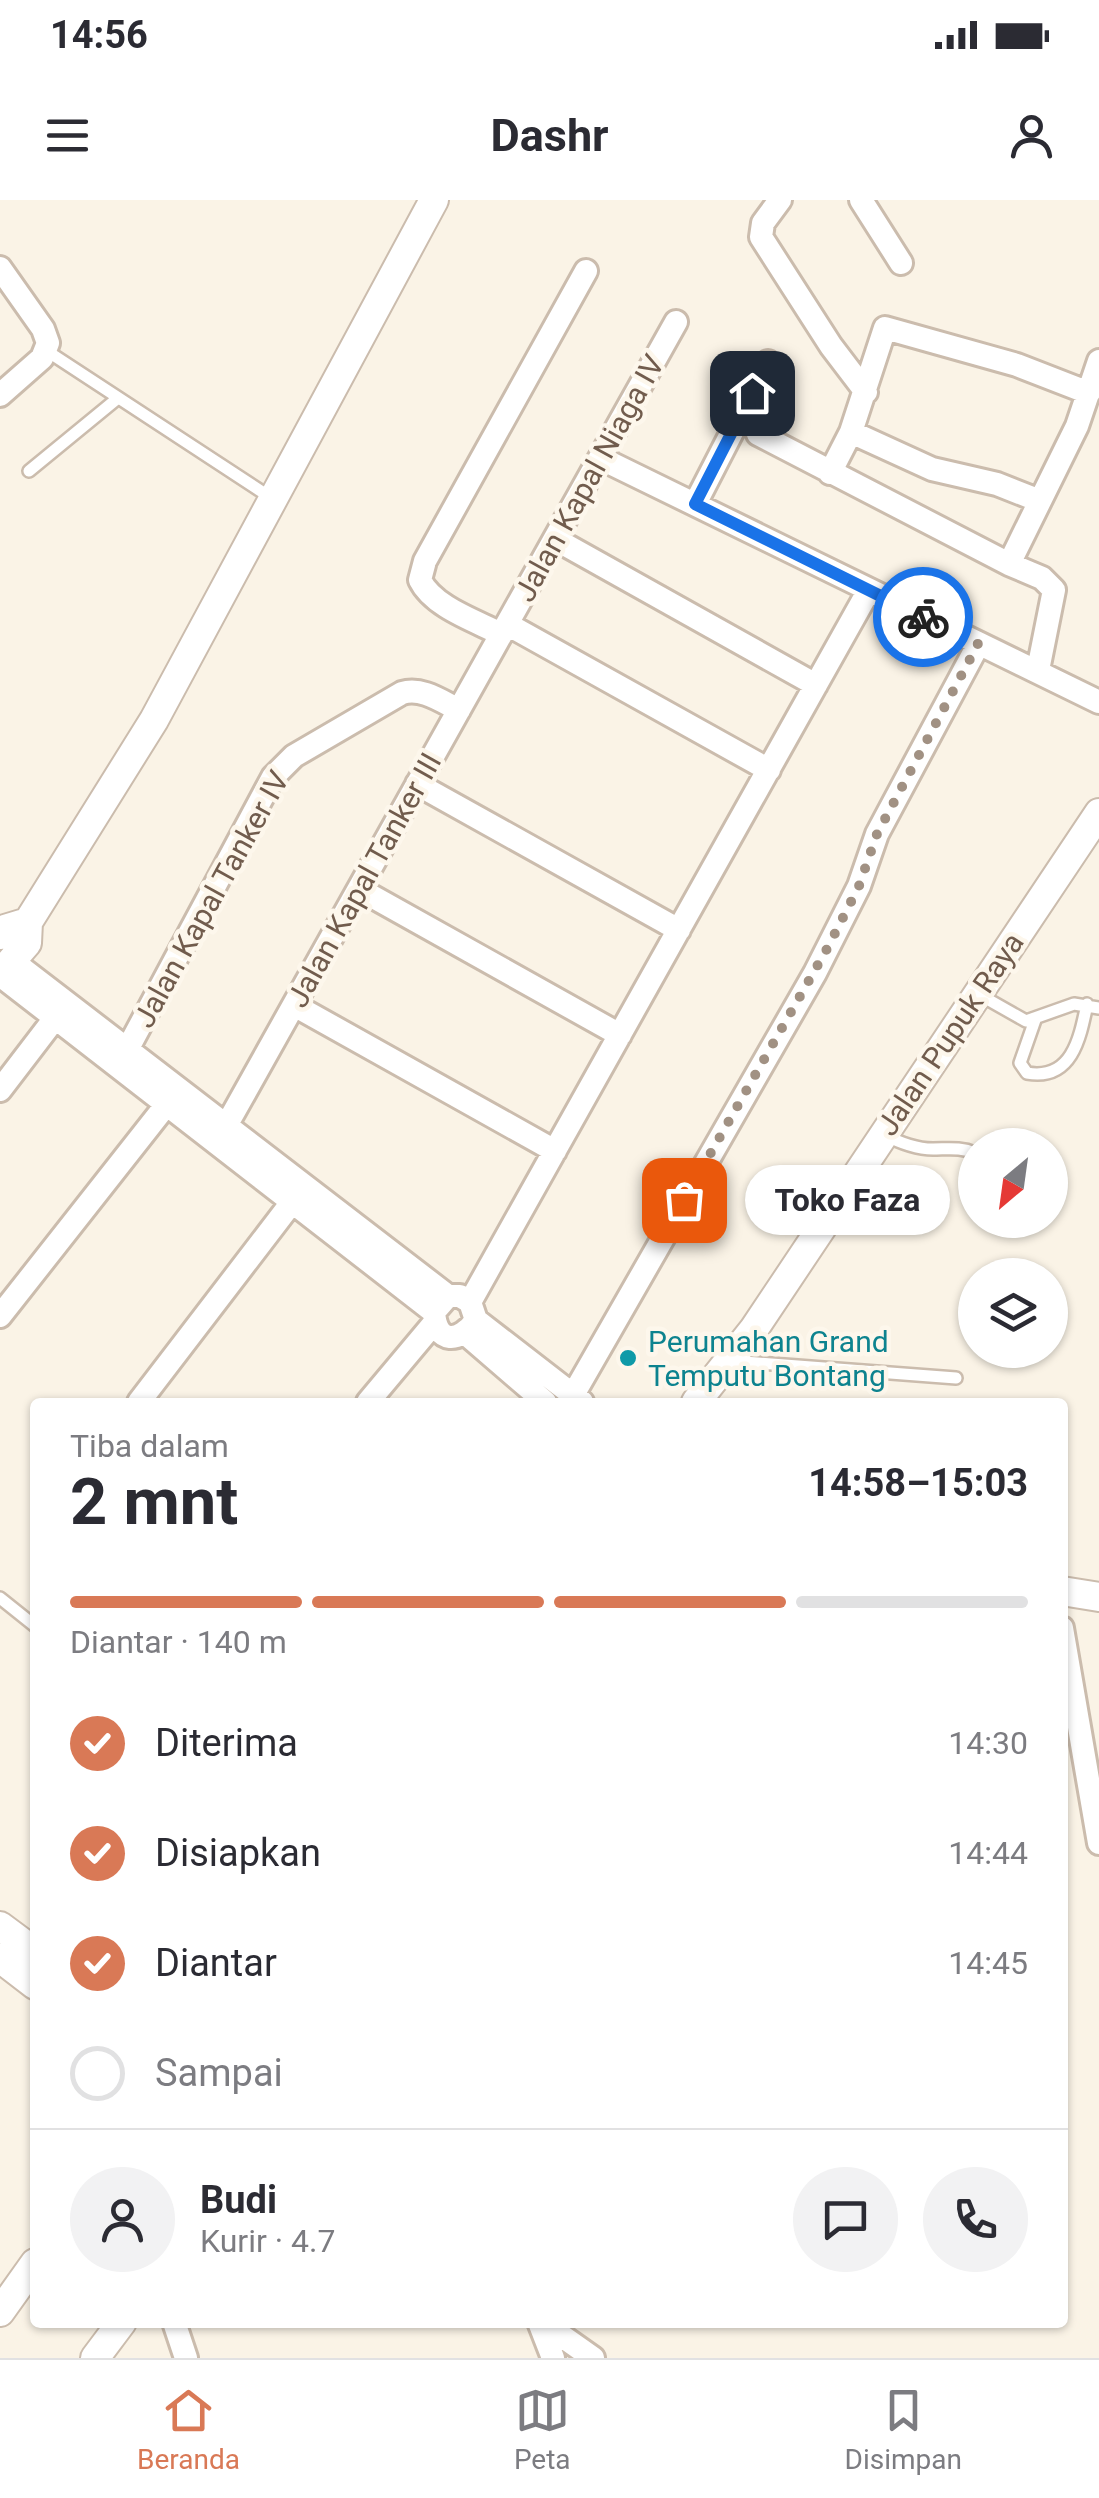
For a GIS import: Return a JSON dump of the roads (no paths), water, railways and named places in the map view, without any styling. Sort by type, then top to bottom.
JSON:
[{"type":"street","points":[[434,200],[154,720],[28,922],[27,943],[3,961],[455,1314],[576,1398]]},
{"type":"street","points":[[780,200],[763,223],[761,237],[831,346],[866,392]]},
{"type":"street","points":[[861,200],[902,263]]},
{"type":"street","points":[[0,268],[47,336],[47,350],[0,396]]},
{"type":"street","points":[[586,272],[425,561],[420,580],[438,601],[504,629],[769,770]]},
{"type":"street","name":"Jalan Kapal Niaga IV","points":[[504,629],[676,322]]},
{"type":"street","points":[[830,473],[851,432],[885,328],[1017,365],[1089,392]]},
{"type":"street","points":[[1009,564],[1078,426],[1099,361]]},
{"type":"street","points":[[695,504],[768,362]]},
{"type":"street","points":[[851,432],[932,469],[997,484],[1040,501]]},
{"type":"street","points":[[758,434],[1042,578],[1054,590],[1035,668]]},
{"type":"street","points":[[600,458],[1099,702]]},
{"type":"street","points":[[555,538],[816,684]]},
{"type":"street","points":[[372,1398],[455,1314],[555,1151],[869,590]]},
{"type":"street","name":"Jalan Kapal Tanker III","points":[[226,1126],[504,629]]},
{"type":"street","points":[[578,1398],[815,973],[859,886],[877,834],[978,644]]},
{"type":"street","name":"Jalan Kapal Tanker IV","points":[[128,1050],[272,777],[294,756],[402,693],[424,692],[459,710]]},
{"type":"street","points":[[418,784],[679,930]]},
{"type":"street","name":"Jalan Pupuk Raya","points":[[699,1398],[754,1329],[976,993],[1097,819]]},
{"type":"street","points":[[359,889],[620,1035]]},
{"type":"street","points":[[294,1005],[555,1151]]},
{"type":"street","points":[[61,1010],[128,1050],[172,1096],[226,1126],[299,1194]]},
{"type":"street","points":[[0,1090],[61,1010]]},
{"type":"street","points":[[0,1316],[172,1096]]},
{"type":"street","points":[[141,1398],[299,1194]]},
{"type":"street","points":[[455,1314],[541,1398]]},
{"type":"street","points":[[1068,1591],[1099,1597]]},
{"type":"street","points":[[1068,1663],[1099,1844]]},
{"type":"street","points":[[0,1926],[30,1948]]},
{"type":"street","points":[[0,1958],[30,1981]]},
{"type":"street","points":[[0,2312],[30,2270]]},
{"type":"street","points":[[95,2358],[118,2328]]},
{"type":"street","points":[[176,2328],[186,2358]]},
{"type":"street","points":[[543,2328],[553,2358]]},
{"type":"street","points":[[548,2328],[593,2358]]},
{"type":"lane","points":[[47,350],[273,499]]},
{"type":"lane","points":[[29,471],[118,398]]},
{"type":"lane","points":[[976,993],[1018,1019],[1035,1020],[1059,1007],[1093,1006],[1072,1056],[1050,1073],[1027,1073],[1020,1063],[1035,1020]]},
{"type":"lane","points":[[882,1134],[928,1149],[958,1150]]},
{"type":"lane","points":[[729,1361],[956,1378]]},
{"type":"lane","points":[[0,1598],[30,1622]]},
{"type":"place","name":"Toko Faza","points":[[684,1200]]},
{"type":"place","name":"Perumahan Grand Temputu Bontang","points":[[628,1358]]}]
